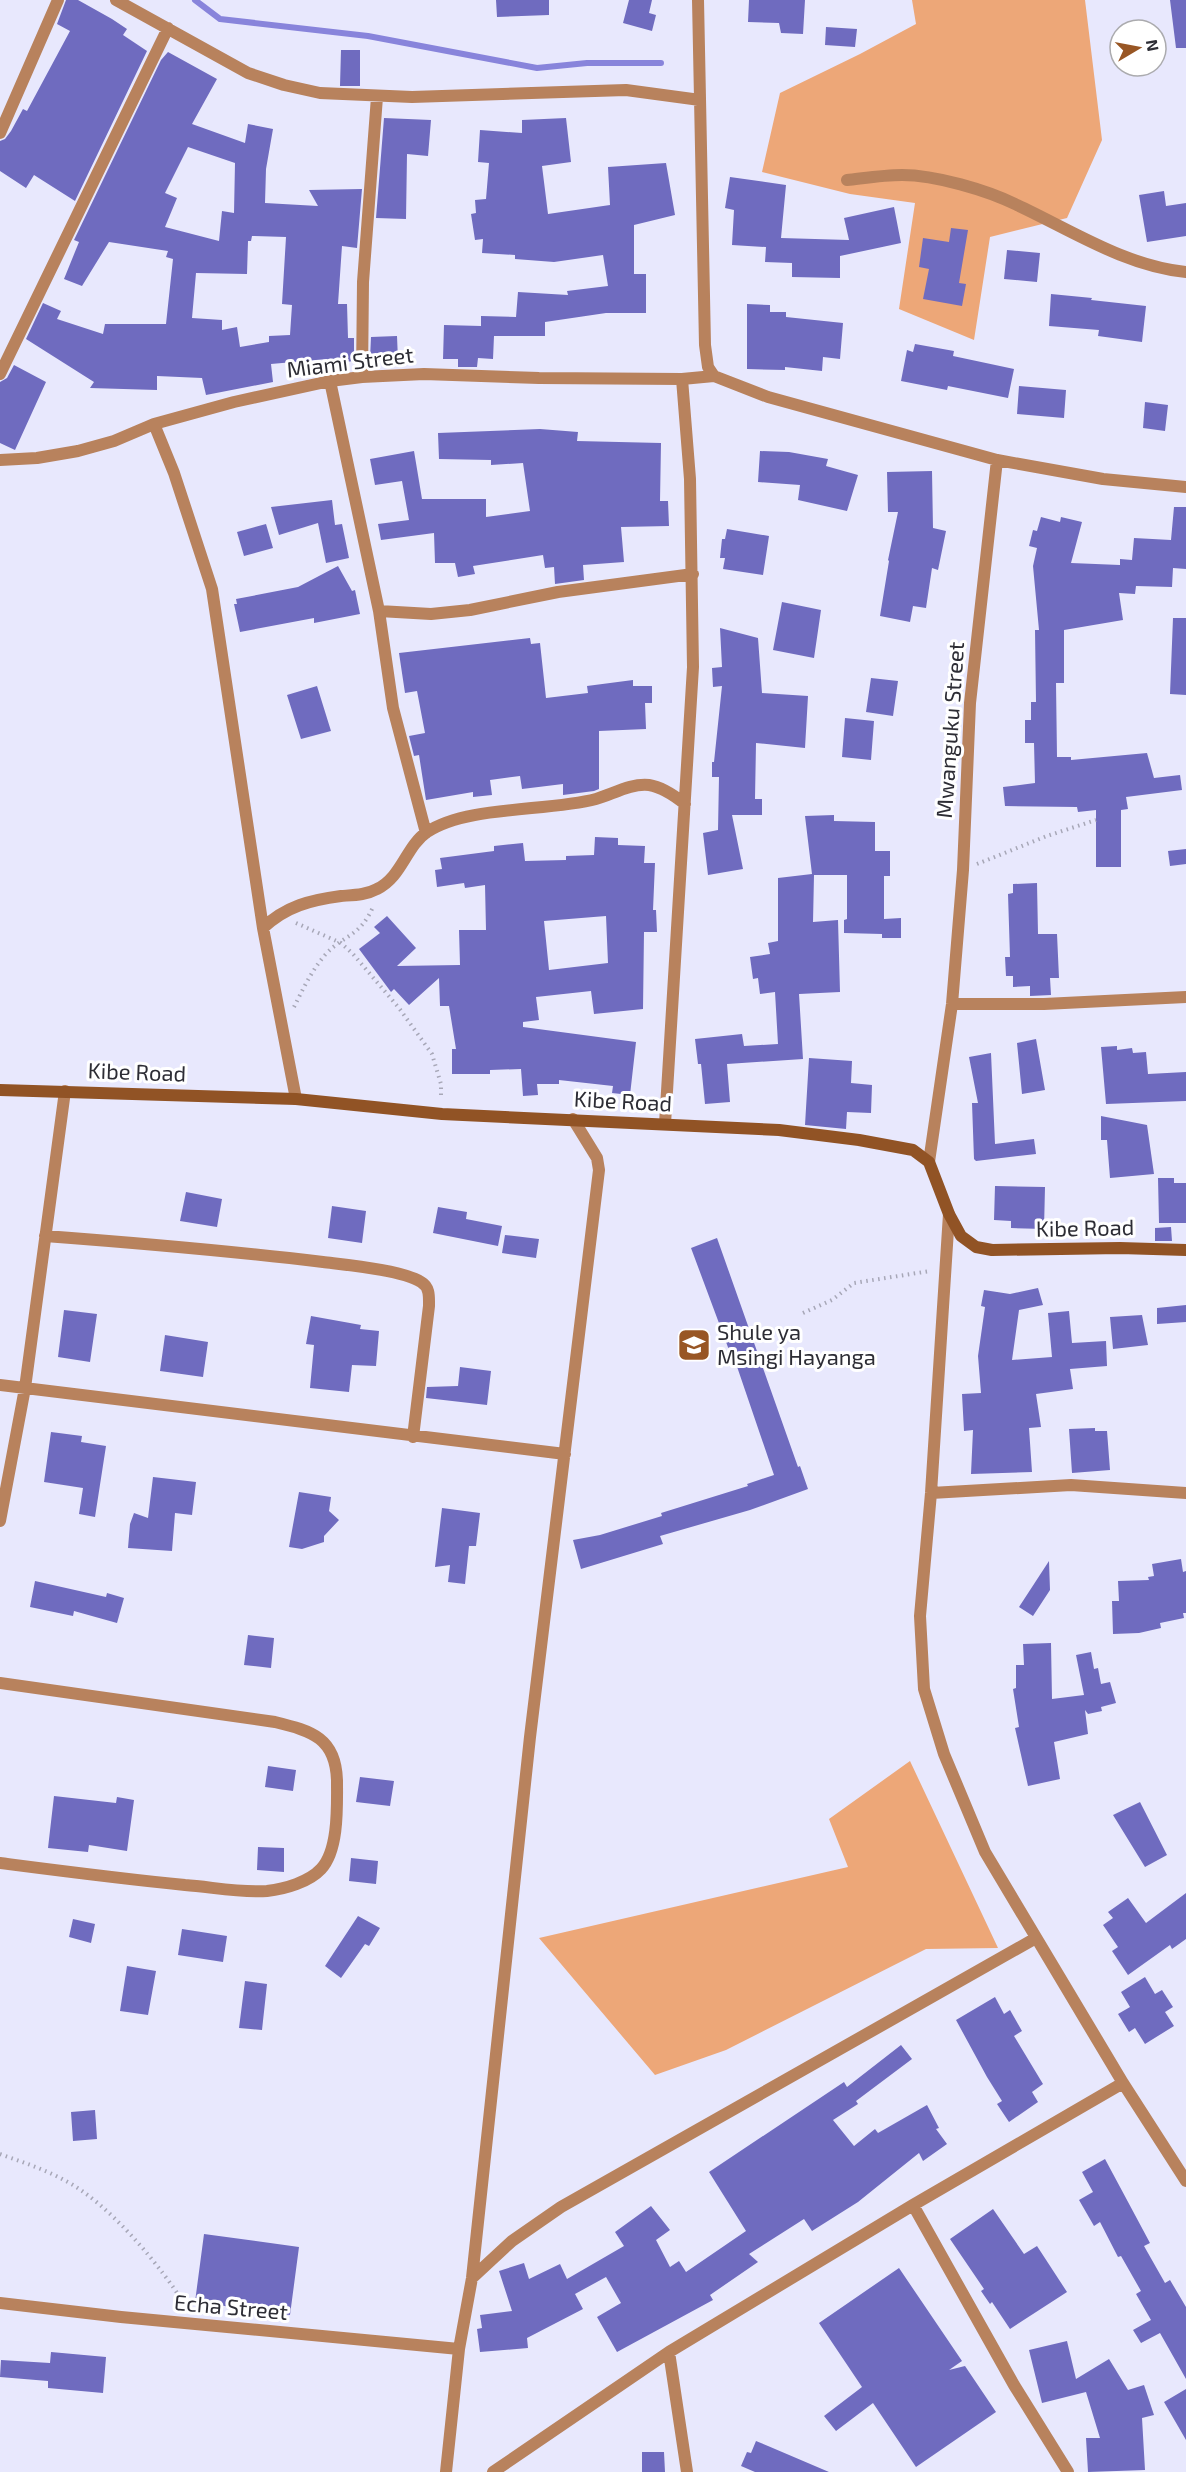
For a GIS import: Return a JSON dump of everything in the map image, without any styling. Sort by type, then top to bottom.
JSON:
[{"type":"street","points":[[0,133],[58,0]]},
{"type":"street","points":[[116,0],[248,73],[320,93],[377,97],[626,90],[700,100]]},
{"type":"street","points":[[698,0],[705,345],[708,367],[714,376],[768,397],[998,460],[1103,479],[1186,487]]},
{"type":"street","points":[[0,374],[168,28]]},
{"type":"street","points":[[362,377],[363,282],[377,97]]},
{"type":"street","points":[[847,180],[903,175],[929,178],[986,192],[1120,254],[1149,265],[1186,272]]},
{"type":"street","name":"Miami Street","points":[[0,460],[37,458],[78,451],[114,441],[154,424],[234,402],[330,381],[362,377],[424,374],[682,379],[714,376]]},
{"type":"street","points":[[665,1124],[693,667],[690,480],[682,379]]},
{"type":"street","points":[[330,381],[379,611],[393,708],[426,833]]},
{"type":"street","points":[[154,424],[177,484],[212,589],[263,928],[297,1099]]},
{"type":"street","name":"Mwanguku Street","points":[[929,1162],[952,1004],[963,870],[970,703],[998,460]]},
{"type":"street","points":[[379,611],[431,614],[470,610],[558,592],[693,574]]},
{"type":"street","points":[[263,928],[278,914],[300,904],[368,893],[379,889],[400,870],[426,833],[443,824],[467,817],[577,803],[635,786],[649,785],[685,804]]},
{"type":"street","points":[[952,1004],[1044,1004],[1186,997]]},
{"type":"street","name":"Kibe Road","points":[[0,1090],[297,1099],[442,1114],[779,1130],[859,1140],[913,1150],[929,1162],[949,1214],[961,1236],[976,1247],[992,1250],[1120,1248],[1186,1250]]},
{"type":"street","points":[[0,1521],[25,1388],[65,1091]]},
{"type":"street","points":[[446,2472],[459,2349],[472,2278],[529,1749],[599,1164],[573,1119]]},
{"type":"street","points":[[949,1214],[931,1493],[920,1616],[924,1689],[944,1754],[985,1852],[1123,2083],[1186,2181]]},
{"type":"street","points":[[45,1236],[176,1246],[357,1266],[414,1278],[428,1288],[429,1306],[424,1363],[413,1437]]},
{"type":"street","points":[[0,1385],[565,1454]]},
{"type":"street","points":[[931,1493],[1071,1485],[1186,1493]]},
{"type":"street","points":[[0,1683],[264,1721],[307,1730],[323,1740],[333,1756],[337,1799],[336,1824],[330,1855],[322,1869],[306,1880],[267,1891],[134,1880],[0,1863]]},
{"type":"street","points":[[472,2278],[512,2241],[561,2207],[1036,1938]]},
{"type":"street","points":[[493,2472],[669,2352],[913,2205],[1123,2083]]},
{"type":"street","points":[[913,2205],[1014,2385],[1068,2472]]},
{"type":"street","name":"Echa Street","points":[[0,2302],[198,2325],[459,2349]]},
{"type":"street","points":[[669,2352],[687,2472]]},
{"type":"path","points":[[963,870],[1020,846],[1096,820]]},
{"type":"path","points":[[283,1026],[321,961],[365,923],[379,889]]},
{"type":"path","points":[[278,914],[341,943],[399,1008],[432,1054],[441,1084],[442,1114]]},
{"type":"path","points":[[803,1313],[832,1300],[854,1283],[946,1269]]},
{"type":"path","points":[[0,2154],[42,2169],[85,2193],[149,2256],[198,2325]]},
{"type":"shaded area","points":[[912,0],[1085,0],[1102,140],[1067,218],[990,237],[974,340],[899,309],[915,203],[850,194],[762,172],[780,93],[916,24]]},
{"type":"shaded area","points":[[910,1761],[998,1948],[926,1949],[726,2050],[655,2075],[539,1938],[848,1867],[829,1819]]},
{"type":"building","points":[[66,0],[78,0],[112,19],[127,29],[123,35],[147,51],[75,201],[34,175],[26,188],[0,171],[0,141],[5,139],[11,131],[23,109],[27,111],[70,31],[57,24]]},
{"type":"building","points":[[496,0],[549,0],[549,15],[497,17]]},
{"type":"building","points":[[629,0],[652,0],[649,13],[656,15],[652,31],[623,23]]},
{"type":"building","points":[[749,0],[805,0],[803,34],[781,33],[779,23],[748,22]]},
{"type":"building","points":[[1170,0],[1186,0],[1186,48],[1176,48]]},
{"type":"building","points":[[826,27],[857,29],[855,47],[825,45]]},
{"type":"building","points":[[341,50],[360,50],[360,86],[340,86]]},
{"type":"building","points":[[168,52],[217,79],[192,124],[245,143],[248,124],[273,129],[266,169],[265,203],[318,206],[309,190],[362,189],[357,248],[342,246],[338,304],[347,304],[348,338],[354,338],[354,361],[328,364],[327,359],[271,364],[273,382],[206,395],[202,378],[157,376],[157,390],[90,388],[94,382],[26,339],[43,303],[61,311],[57,319],[103,334],[105,324],[166,324],[173,259],[166,257],[168,251],[109,242],[82,286],[64,279],[79,242],[74,240],[161,60]],"holes":[[[188,147],[235,163],[234,213],[222,211],[219,241],[165,227],[177,198],[165,193]],[[252,236],[286,237],[282,304],[292,305],[290,335],[269,336],[269,342],[240,347],[237,327],[222,330],[222,320],[192,318],[196,273],[247,274],[248,241],[251,241]]]},
{"type":"building","points":[[384,118],[431,120],[428,156],[407,154],[406,219],[376,218]]},
{"type":"building","points":[[566,118],[571,162],[542,166],[548,214],[610,205],[608,167],[666,163],[675,215],[634,225],[634,274],[646,274],[646,313],[606,313],[545,322],[545,336],[494,336],[493,359],[478,358],[477,367],[458,367],[458,359],[443,359],[444,325],[481,326],[481,316],[516,317],[518,292],[568,295],[567,291],[608,286],[603,255],[554,262],[515,259],[515,255],[482,253],[483,239],[475,240],[471,214],[476,213],[475,200],[486,199],[489,163],[478,162],[480,130],[522,133],[522,120]]},
{"type":"building","points":[[730,177],[786,185],[781,238],[849,240],[844,218],[894,207],[901,243],[840,256],[840,278],[792,277],[792,263],[765,262],[766,247],[732,245],[734,210],[725,208]]},
{"type":"building","points":[[1164,191],[1166,206],[1186,203],[1186,236],[1147,242],[1139,195]]},
{"type":"building","points":[[951,228],[968,230],[959,283],[966,284],[962,306],[923,299],[929,269],[919,267],[923,238],[949,242]]},
{"type":"building","points":[[1007,250],[1040,253],[1037,282],[1004,279]]},
{"type":"building","points":[[1051,294],[1146,306],[1142,342],[1098,336],[1099,330],[1049,326]]},
{"type":"building","points":[[747,304],[770,305],[770,312],[786,312],[786,317],[843,323],[840,359],[823,357],[822,371],[785,367],[785,370],[747,369]]},
{"type":"building","points":[[397,336],[398,360],[373,361],[373,358],[370,359],[371,337]]},
{"type":"building","points":[[915,344],[954,351],[953,356],[1014,369],[1008,398],[948,386],[947,390],[901,381],[907,350],[913,352]]},
{"type":"building","points":[[14,365],[46,382],[15,450],[0,443],[0,382],[7,378]]},
{"type":"building","points":[[1019,386],[1066,390],[1064,418],[1017,414]]},
{"type":"building","points":[[1145,402],[1168,405],[1165,431],[1143,428]]},
{"type":"building","points":[[540,429],[578,432],[577,441],[661,443],[660,501],[668,501],[669,526],[621,527],[624,562],[583,565],[584,580],[555,584],[554,567],[545,568],[543,555],[473,566],[475,574],[458,577],[455,563],[435,563],[434,533],[381,540],[378,524],[409,520],[402,481],[375,485],[370,459],[414,451],[422,499],[486,499],[486,517],[530,511],[523,463],[491,465],[491,460],[439,459],[438,433]]},
{"type":"building","points":[[760,451],[789,452],[828,459],[826,466],[858,475],[847,511],[798,500],[800,485],[758,482]]},
{"type":"building","points":[[932,471],[933,528],[946,531],[938,570],[932,568],[926,608],[913,606],[910,622],[880,616],[898,512],[888,512],[887,472]]},
{"type":"building","points":[[332,500],[335,525],[342,524],[349,558],[326,563],[318,523],[279,535],[271,507]]},
{"type":"building","points":[[1174,507],[1186,507],[1186,569],[1173,568],[1172,587],[1136,586],[1135,594],[1119,593],[1123,620],[1064,630],[1064,683],[1056,683],[1057,757],[1071,757],[1071,760],[1147,753],[1154,778],[1180,775],[1182,790],[1126,797],[1128,809],[1121,810],[1121,867],[1096,867],[1096,810],[1078,812],[1077,807],[1005,806],[1003,787],[1035,783],[1034,743],[1025,743],[1025,720],[1031,720],[1031,702],[1036,702],[1035,630],[1039,630],[1033,566],[1037,548],[1029,546],[1033,530],[1037,531],[1041,517],[1060,522],[1061,517],[1082,522],[1071,563],[1120,565],[1120,559],[1132,560],[1134,538],[1171,540]]},
{"type":"building","points":[[266,524],[273,548],[244,556],[237,532]]},
{"type":"building","points":[[727,529],[769,536],[763,575],[723,569],[725,558],[720,558],[722,539],[725,539]]},
{"type":"building","points":[[338,566],[352,591],[355,590],[360,614],[314,623],[314,618],[240,632],[234,604],[237,604],[236,599],[298,587]]},
{"type":"building","points":[[782,602],[821,610],[814,658],[773,650]]},
{"type":"building","points":[[1173,618],[1186,618],[1186,695],[1170,694]]},
{"type":"building","points":[[720,628],[758,638],[762,693],[808,696],[805,748],[756,743],[755,799],[762,799],[762,815],[732,815],[743,869],[708,875],[703,833],[718,830],[719,777],[712,777],[712,762],[714,762],[722,686],[713,687],[712,668],[722,667]]},
{"type":"building","points":[[530,638],[531,644],[540,643],[546,698],[588,693],[587,686],[633,680],[633,686],[652,686],[652,703],[645,703],[646,729],[599,731],[599,789],[594,791],[563,795],[563,784],[522,789],[520,776],[490,780],[492,795],[473,797],[473,792],[426,800],[419,755],[414,756],[409,736],[425,733],[417,691],[405,693],[399,653]]},
{"type":"building","points":[[871,678],[898,681],[893,716],[866,712]]},
{"type":"building","points":[[317,686],[331,731],[301,739],[287,695]]},
{"type":"building","points":[[845,718],[874,721],[871,760],[842,757]]},
{"type":"building","points":[[834,815],[834,821],[875,822],[875,851],[890,851],[890,876],[884,876],[884,919],[901,918],[901,938],[882,938],[882,934],[844,933],[844,920],[847,919],[847,875],[814,875],[813,922],[838,920],[840,992],[799,994],[803,1059],[727,1064],[730,1102],[705,1104],[701,1064],[698,1064],[695,1039],[742,1034],[744,1046],[778,1044],[775,992],[760,994],[758,978],[753,979],[750,957],[770,954],[768,943],[778,941],[778,878],[812,874],[805,816]]},
{"type":"building","points":[[595,837],[618,838],[618,845],[645,846],[644,863],[655,863],[653,910],[656,910],[657,932],[644,932],[643,1009],[594,1014],[591,991],[536,997],[539,1020],[523,1022],[523,1027],[636,1042],[630,1095],[612,1093],[613,1086],[559,1080],[559,1084],[537,1084],[538,1095],[523,1096],[521,1069],[490,1070],[490,1074],[452,1074],[452,1049],[456,1049],[449,1006],[440,1006],[439,978],[409,1005],[394,989],[391,992],[359,949],[380,933],[374,927],[387,916],[416,948],[397,966],[460,965],[459,930],[486,930],[485,885],[465,888],[464,883],[437,887],[435,870],[442,869],[440,858],[494,851],[494,846],[523,843],[525,861],[566,860],[566,856],[594,855]],"holes":[[[606,916],[608,963],[549,970],[544,921]]]},
{"type":"building","points":[[1186,849],[1186,864],[1170,866],[1168,851]]},
{"type":"building","points":[[1037,883],[1038,934],[1057,934],[1059,978],[1050,978],[1051,995],[1030,996],[1030,986],[1013,987],[1013,976],[1006,976],[1005,957],[1010,957],[1008,894],[1013,893],[1013,884]]},
{"type":"building","points":[[1036,1039],[1045,1090],[1022,1094],[1017,1043]]},
{"type":"building","points":[[1117,1046],[1117,1050],[1132,1048],[1133,1053],[1146,1052],[1148,1074],[1186,1072],[1186,1101],[1106,1104],[1101,1047]]},
{"type":"building","points":[[991,1053],[995,1144],[1034,1139],[1036,1154],[976,1161],[974,1159],[972,1103],[978,1103],[969,1057]]},
{"type":"building","points":[[809,1058],[852,1061],[851,1083],[872,1085],[871,1113],[847,1112],[846,1129],[805,1125]]},
{"type":"building","points":[[1101,1116],[1147,1125],[1154,1174],[1110,1178],[1107,1140],[1101,1140]]},
{"type":"building","points":[[1158,1178],[1174,1178],[1174,1183],[1186,1183],[1186,1223],[1159,1223]]},
{"type":"building","points":[[995,1186],[1045,1187],[1044,1229],[1011,1228],[1011,1221],[994,1220]]},
{"type":"building","points":[[186,1192],[222,1199],[217,1227],[180,1221]]},
{"type":"building","points":[[332,1206],[366,1211],[362,1243],[328,1238]]},
{"type":"building","points":[[438,1207],[467,1212],[466,1219],[502,1226],[498,1246],[433,1233]]},
{"type":"building","points":[[1171,1227],[1172,1241],[1155,1241],[1155,1228]]},
{"type":"building","points":[[505,1235],[539,1239],[536,1258],[502,1253]]},
{"type":"building","points":[[717,1238],[798,1467],[800,1466],[808,1489],[750,1510],[660,1536],[663,1544],[581,1569],[573,1540],[600,1535],[662,1516],[661,1513],[748,1486],[747,1484],[774,1475],[731,1349],[729,1350],[691,1248]]},
{"type":"building","points":[[1038,1288],[1043,1305],[1019,1310],[1012,1360],[1052,1357],[1048,1313],[1069,1311],[1072,1343],[1106,1341],[1107,1366],[1070,1369],[1073,1389],[1036,1394],[1041,1427],[1029,1428],[1032,1472],[971,1474],[973,1430],[964,1431],[962,1394],[981,1393],[978,1356],[985,1307],[981,1306],[984,1290],[1010,1294]]},
{"type":"building","points":[[1186,1305],[1186,1322],[1157,1324],[1157,1308]]},
{"type":"building","points":[[64,1310],[97,1314],[90,1362],[58,1357]]},
{"type":"building","points":[[1142,1315],[1148,1345],[1113,1349],[1110,1317]]},
{"type":"building","points":[[311,1316],[361,1325],[360,1329],[379,1331],[376,1366],[352,1365],[349,1392],[310,1388],[314,1345],[306,1344]]},
{"type":"building","points":[[165,1335],[208,1342],[203,1377],[160,1371]]},
{"type":"building","points":[[460,1367],[491,1371],[487,1405],[426,1398],[427,1387],[458,1386]]},
{"type":"building","points":[[1095,1428],[1095,1431],[1107,1431],[1110,1470],[1072,1473],[1069,1429]]},
{"type":"building","points":[[51,1432],[82,1436],[81,1442],[106,1446],[95,1517],[79,1514],[83,1488],[44,1482]]},
{"type":"building","points":[[153,1477],[196,1482],[192,1515],[175,1513],[172,1551],[128,1548],[130,1524],[134,1513],[148,1518]]},
{"type":"building","points":[[299,1492],[331,1497],[329,1511],[339,1520],[324,1536],[324,1542],[302,1549],[289,1547]]},
{"type":"building","points":[[442,1508],[480,1513],[476,1546],[469,1546],[465,1584],[448,1582],[450,1565],[435,1567]]},
{"type":"building","points":[[1181,1559],[1183,1572],[1186,1571],[1184,1618],[1160,1623],[1161,1628],[1139,1633],[1113,1634],[1112,1601],[1119,1601],[1118,1581],[1149,1580],[1148,1577],[1154,1576],[1152,1564]]},
{"type":"building","points":[[1049,1561],[1050,1590],[1033,1616],[1019,1607]]},
{"type":"building","points":[[35,1581],[106,1597],[107,1593],[124,1598],[117,1623],[74,1611],[73,1616],[30,1607]]},
{"type":"building","points":[[248,1635],[274,1638],[271,1668],[244,1665]]},
{"type":"building","points":[[1051,1643],[1052,1699],[1084,1695],[1076,1655],[1091,1652],[1094,1669],[1098,1668],[1101,1684],[1110,1682],[1116,1703],[1101,1707],[1102,1711],[1088,1714],[1085,1710],[1088,1734],[1054,1742],[1060,1779],[1028,1786],[1015,1728],[1019,1727],[1013,1689],[1016,1688],[1016,1665],[1024,1665],[1023,1644]]},
{"type":"building","points":[[268,1766],[296,1770],[293,1791],[265,1787]]},
{"type":"building","points":[[360,1777],[394,1781],[390,1806],[356,1802]]},
{"type":"building","points":[[54,1796],[116,1803],[117,1797],[134,1800],[127,1851],[89,1845],[88,1852],[48,1848]]},
{"type":"building","points":[[1140,1802],[1167,1855],[1145,1867],[1113,1815]]},
{"type":"building","points":[[258,1847],[284,1848],[284,1872],[257,1870]]},
{"type":"building","points":[[351,1858],[378,1861],[376,1884],[349,1881]]},
{"type":"building","points":[[1186,1893],[1186,1939],[1172,1949],[1170,1945],[1128,1975],[1112,1951],[1118,1947],[1103,1925],[1113,1918],[1108,1912],[1128,1898],[1146,1923]]},
{"type":"building","points":[[358,1916],[380,1928],[369,1946],[365,1944],[341,1978],[325,1966]]},
{"type":"building","points":[[73,1919],[95,1924],[91,1943],[69,1937]]},
{"type":"building","points":[[182,1929],[227,1936],[223,1962],[178,1955]]},
{"type":"building","points":[[127,1966],[156,1971],[148,2015],[120,2011]]},
{"type":"building","points":[[1145,1977],[1155,1994],[1162,1990],[1173,2007],[1165,2012],[1174,2026],[1145,2044],[1135,2028],[1129,2032],[1118,2014],[1130,2007],[1121,1992]]},
{"type":"building","points":[[245,1981],[267,1984],[262,2030],[239,2028]]},
{"type":"building","points":[[995,1997],[1004,2014],[1010,2010],[1022,2031],[1014,2036],[1043,2084],[1032,2092],[1038,2102],[1009,2122],[997,2104],[1002,2101],[956,2020]]},
{"type":"building","points":[[901,2045],[912,2059],[856,2101],[858,2104],[833,2120],[854,2146],[875,2129],[878,2133],[927,2105],[939,2128],[936,2129],[947,2144],[923,2161],[919,2153],[858,2202],[812,2231],[804,2219],[749,2254],[758,2262],[710,2295],[713,2300],[617,2352],[597,2317],[621,2303],[606,2277],[575,2294],[583,2309],[527,2338],[528,2348],[480,2352],[477,2329],[482,2328],[480,2315],[512,2311],[499,2271],[524,2263],[529,2279],[560,2264],[567,2279],[624,2246],[615,2232],[651,2206],[670,2230],[656,2240],[670,2267],[679,2261],[686,2272],[746,2231],[709,2172],[844,2082],[847,2087]]},
{"type":"building","points":[[95,2110],[97,2139],[73,2141],[71,2112]]},
{"type":"building","points":[[1105,2159],[1150,2243],[1144,2246],[1165,2283],[1170,2280],[1186,2307],[1186,2379],[1160,2333],[1141,2343],[1133,2330],[1151,2320],[1136,2294],[1141,2291],[1121,2256],[1118,2257],[1100,2222],[1094,2226],[1079,2200],[1093,2192],[1082,2172]]},
{"type":"building","points":[[993,2209],[1024,2254],[1037,2246],[1067,2292],[1010,2329],[992,2302],[990,2304],[981,2291],[984,2289],[950,2239]]},
{"type":"building","points":[[204,2234],[299,2247],[290,2315],[195,2302]]},
{"type":"building","points":[[899,2268],[962,2361],[949,2370],[965,2366],[996,2412],[916,2467],[873,2403],[836,2431],[824,2416],[862,2387],[819,2323]]},
{"type":"building","points":[[1067,2341],[1076,2379],[1109,2359],[1128,2390],[1144,2385],[1154,2415],[1142,2418],[1145,2470],[1088,2472],[1086,2438],[1100,2438],[1086,2392],[1042,2403],[1029,2350]]},
{"type":"building","points":[[51,2352],[106,2357],[103,2393],[48,2388],[48,2381],[0,2377],[1,2360],[50,2363]]},
{"type":"building","points":[[1186,2389],[1186,2440],[1164,2402]]},
{"type":"building","points":[[756,2441],[829,2472],[755,2472],[741,2466],[747,2452],[751,2453]]},
{"type":"building","points":[[642,2452],[664,2452],[665,2472],[642,2472]]},
{"type":"waterway","points":[[195,0],[220,19],[368,36],[537,68],[587,63],[661,63]]},
{"type":"place","name":"Shule ya Msingi Hayanga","points":[[694,1345]]}]
